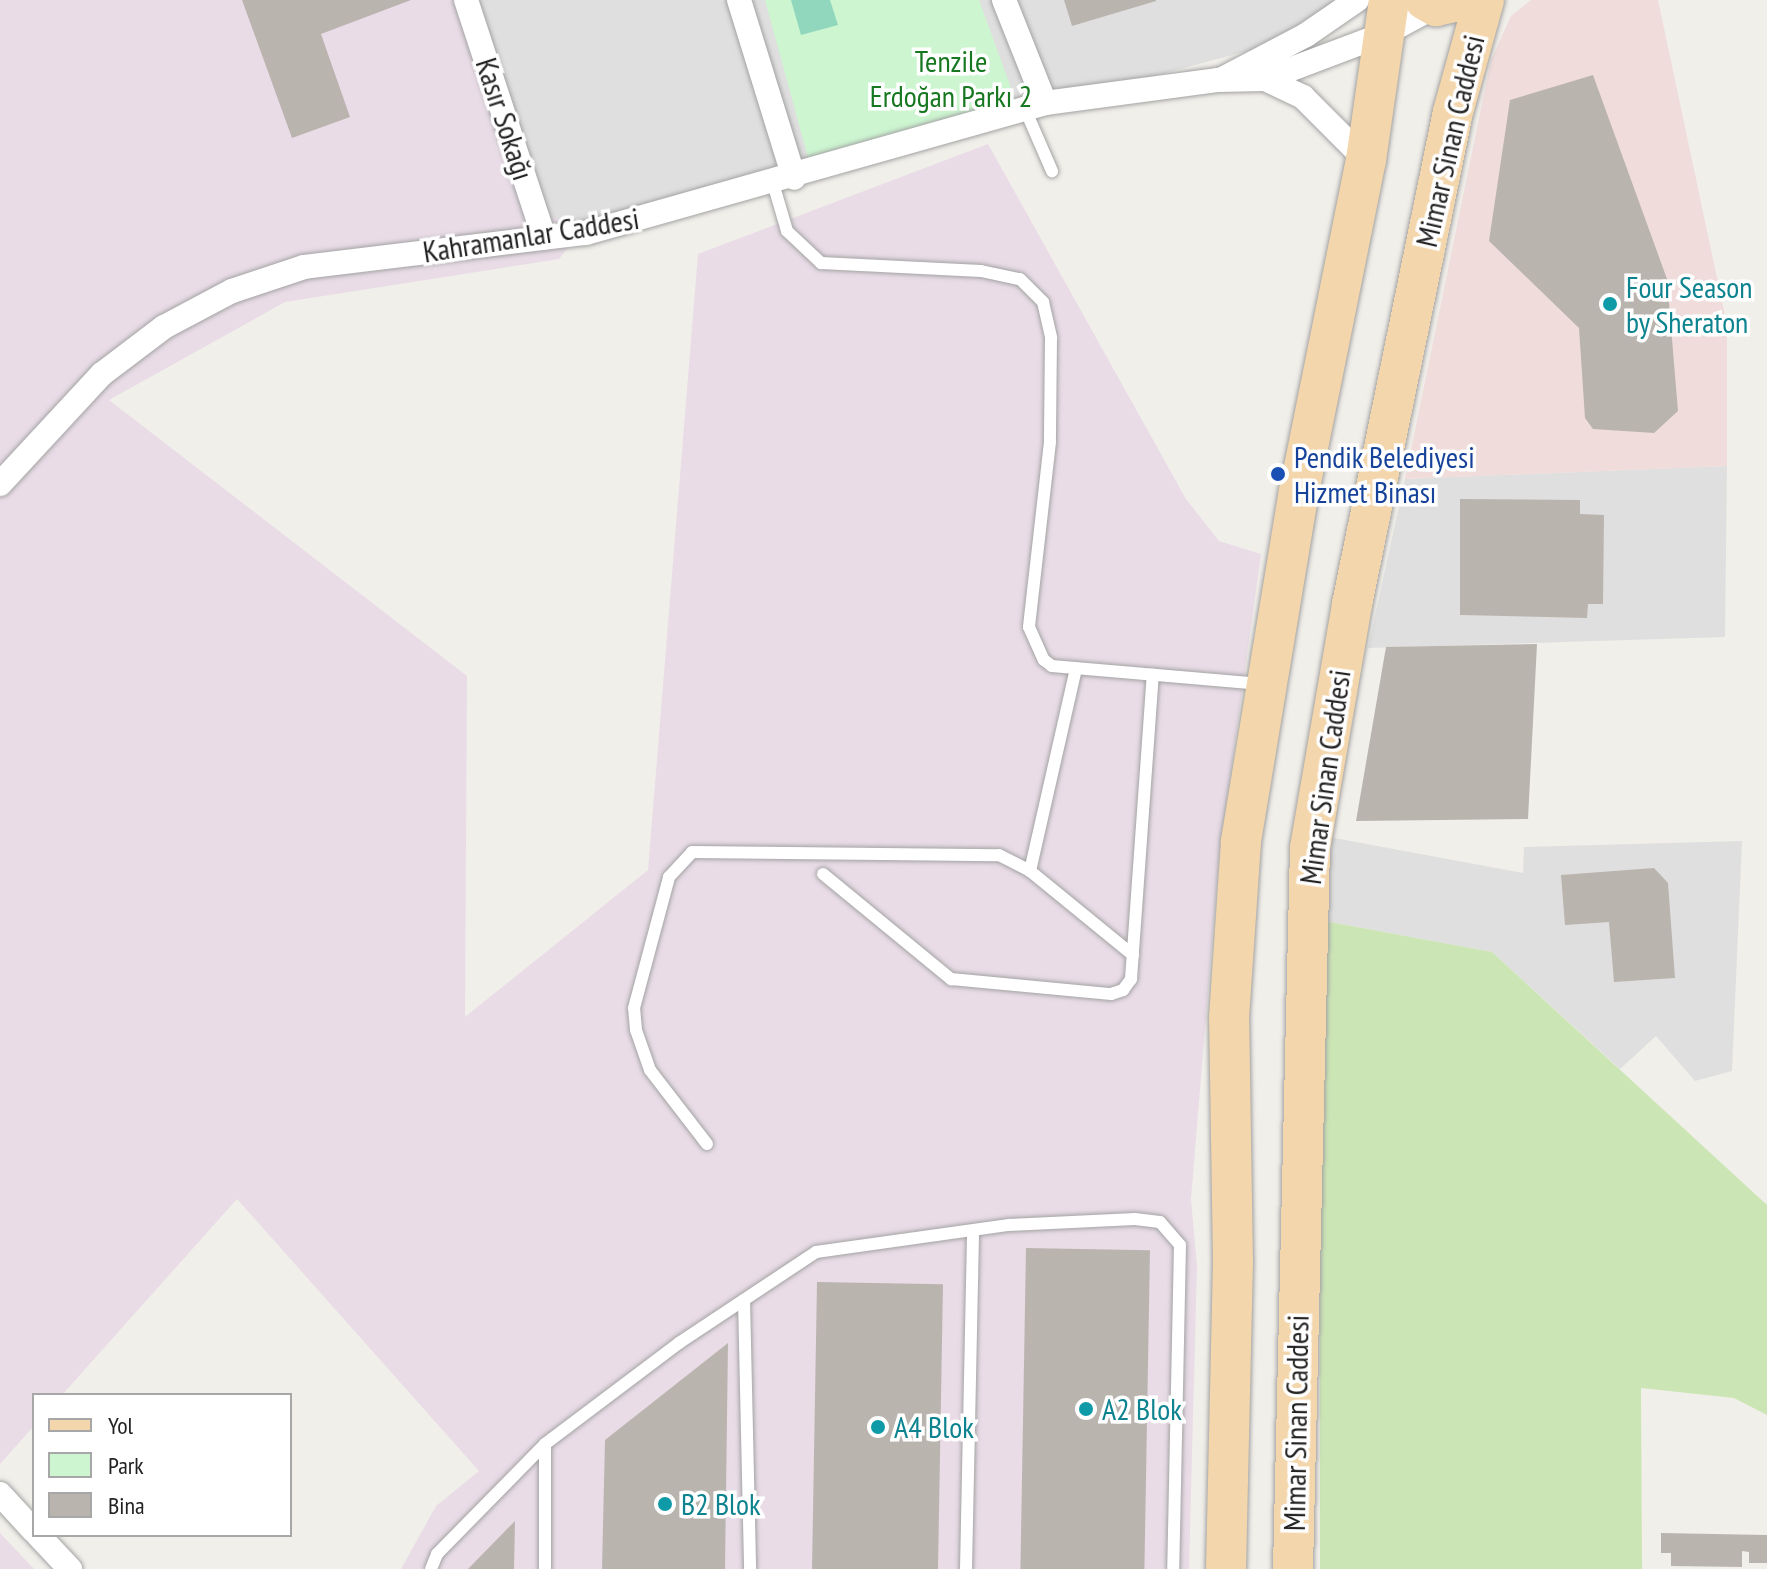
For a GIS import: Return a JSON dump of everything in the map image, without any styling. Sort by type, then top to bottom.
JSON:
[{"type":"main road","name":"Mimar Sinan Caddesi","points":[[1293,1569],[1310,848],[1352,604],[1453,112],[1484,0]]},
{"type":"main road","points":[[1226,1569],[1233,1264],[1229,1018],[1241,841],[1265,684],[1366,160],[1386,17]]},
{"type":"street","name":"Kasır Sokağı","points":[[466,0],[544,237]]},
{"type":"street","points":[[739,0],[783,180]]},
{"type":"street","points":[[1004,0],[1035,106]]},
{"type":"street","points":[[1218,80],[1306,35],[1357,0]]},
{"type":"street","points":[[1218,80],[1265,79],[1386,17],[1442,2]]},
{"type":"street","points":[[1265,79],[1303,97],[1366,160]]},
{"type":"street","name":"Kahramanlar Caddesi","points":[[0,484],[102,374],[164,327],[232,291],[304,267],[544,237],[638,221],[1035,106],[1218,80]]},
{"type":"street","points":[[0,1494],[32,1529]]},
{"type":"street","points":[[40,1537],[70,1569]]},
{"type":"lane","points":[[1035,106],[1052,171]]},
{"type":"lane","points":[[783,180],[787,231],[821,263],[981,271],[1020,279],[1043,302],[1051,338],[1050,442],[1029,627],[1044,660],[1076,668],[1265,684]]},
{"type":"lane","points":[[1030,871],[1076,668]]},
{"type":"lane","points":[[823,874],[951,979],[1117,994],[1131,979],[1153,675]]},
{"type":"lane","points":[[707,1144],[650,1070],[636,1030],[638,987],[669,877],[681,859],[705,849],[987,853],[1030,871],[1133,955]]},
{"type":"lane","points":[[431,1569],[437,1554],[545,1444],[744,1300],[816,1252],[973,1231],[1135,1219],[1160,1222],[1180,1245],[1173,1569]]},
{"type":"lane","points":[[966,1569],[973,1231]]},
{"type":"lane","points":[[744,1300],[750,1569]]},
{"type":"lane","points":[[545,1444],[545,1569]]},
{"type":"shaded area","points":[[0,0],[454,0],[522,207],[584,228],[559,259],[285,302],[109,400],[467,676],[465,1017],[648,870],[698,254],[988,144],[1186,499],[1219,541],[1261,554],[1219,858],[1191,1199],[1197,1266],[1189,1569],[401,1569],[436,1506],[479,1471],[237,1199],[64,1393],[32,1393],[32,1428],[0,1464]]},
{"type":"shaded area","points":[[454,0],[1334,0],[1332,9],[1270,45],[584,228],[522,207]]},
{"type":"shaded area","points":[[1531,0],[1658,0],[1727,325],[1727,466],[1405,479],[1491,60],[1511,16]]},
{"type":"shaded area","points":[[1727,466],[1725,637],[1368,648],[1405,479]]},
{"type":"shaded area","points":[[1329,837],[1523,873],[1524,847],[1742,841],[1732,1071],[1695,1081],[1656,1036],[1620,1069],[1492,952],[1319,920]]},
{"type":"shaded area","points":[[0,1533],[34,1569],[0,1569]]},
{"type":"green space","name":"Tenzile Erdoğan Parkı 2","points":[[765,0],[979,0],[1019,110],[812,172]]},
{"type":"green space","points":[[791,0],[830,0],[838,25],[801,35]]},
{"type":"green space","points":[[1319,920],[1492,952],[1767,1205],[1767,1415],[1734,1398],[1641,1388],[1642,1569],[1320,1569]]},
{"type":"building","points":[[242,0],[411,0],[321,34],[350,117],[292,138]]},
{"type":"building","points":[[1064,0],[1156,0],[1156,1],[1072,26]]},
{"type":"building","name":"Four Season by Sheraton","points":[[1593,75],[1667,279],[1678,411],[1654,433],[1593,429],[1585,418],[1579,328],[1489,241],[1510,100]]},
{"type":"building","points":[[1460,499],[1580,500],[1580,514],[1604,515],[1603,604],[1588,604],[1587,618],[1460,615]]},
{"type":"building","points":[[1537,644],[1528,819],[1356,821],[1386,647]]},
{"type":"building","points":[[1654,868],[1668,883],[1675,978],[1614,982],[1609,922],[1565,925],[1561,875]]},
{"type":"building","name":"A2 Blok","points":[[1026,1248],[1150,1250],[1144,1569],[1020,1569]]},
{"type":"building","name":"A4 Blok","points":[[817,1282],[943,1284],[938,1569],[812,1569]]},
{"type":"building","name":"B2 Blok","points":[[728,1343],[725,1569],[602,1569],[605,1440]]},
{"type":"building","points":[[515,1521],[514,1569],[468,1569]]},
{"type":"building","points":[[1661,1533],[1767,1535],[1767,1563],[1749,1563],[1749,1552],[1742,1551],[1742,1567],[1671,1566],[1671,1553],[1661,1553]]},
{"type":"place","name":"Four Season by Sheraton","points":[[1610,304]]},
{"type":"place","name":"Pendik Belediyesi Hizmet Binası","points":[[1278,474]]},
{"type":"place","name":"A2 Blok","points":[[1086,1409]]},
{"type":"place","name":"A4 Blok","points":[[878,1427]]},
{"type":"place","name":"B2 Blok","points":[[665,1504]]}]
